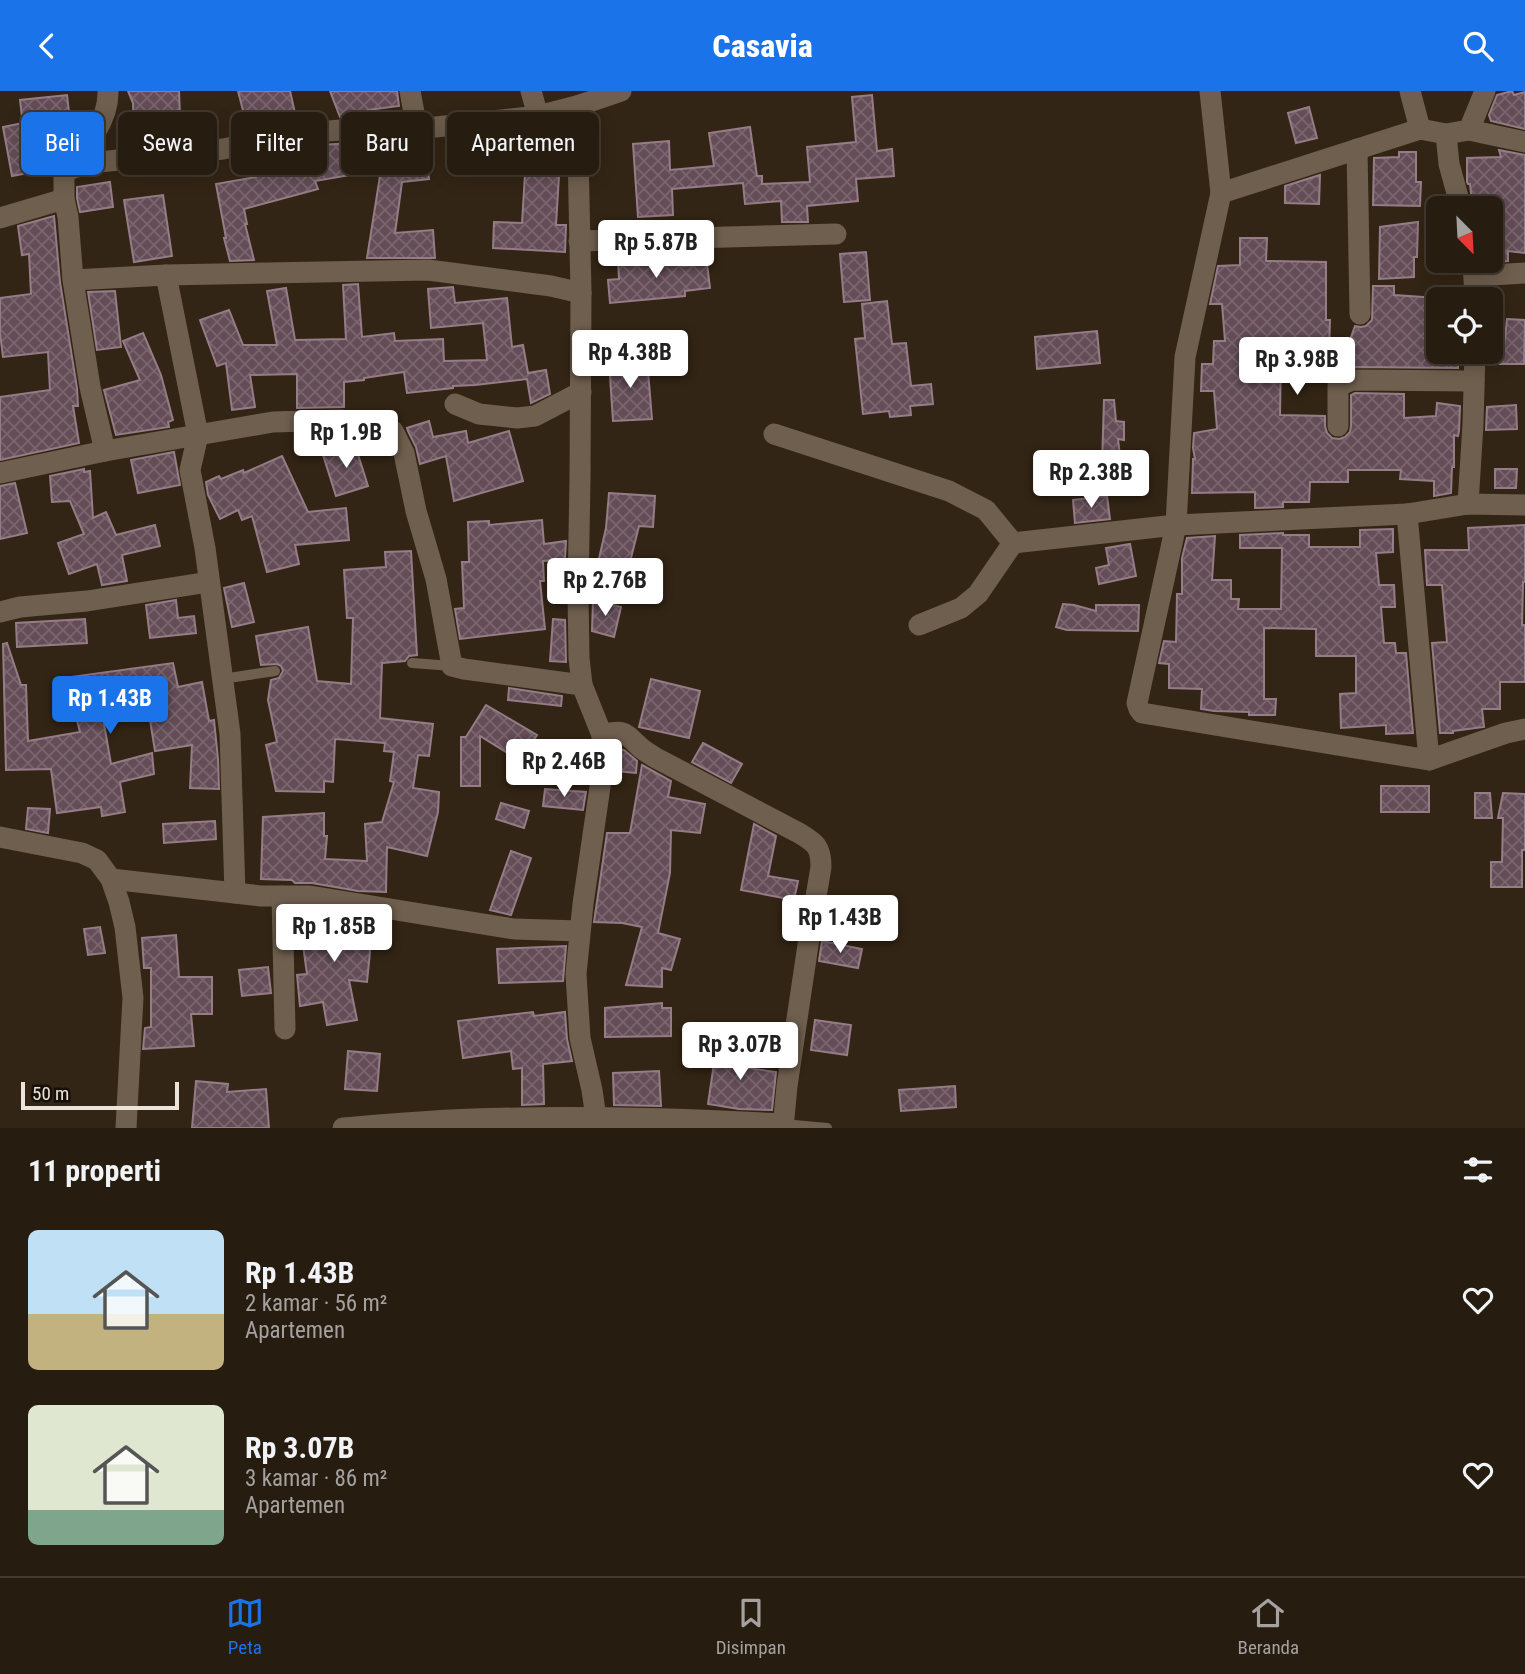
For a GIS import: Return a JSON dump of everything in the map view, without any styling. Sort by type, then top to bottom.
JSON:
[{"type":"street","points":[[104,112],[108,91]]},
{"type":"street","points":[[410,91],[414,112]]},
{"type":"street","points":[[531,91],[537,112]]},
{"type":"street","points":[[554,112],[621,91]]},
{"type":"street","points":[[1210,91],[1221,193],[1185,357],[1176,525],[1137,703],[1139,709],[1142,713],[1429,760],[1525,729]]},
{"type":"street","points":[[1410,91],[1420,129]]},
{"type":"street","points":[[1469,130],[1485,91]]},
{"type":"street","points":[[577,106],[581,293],[579,658],[582,685],[602,736],[602,772],[580,931],[576,996],[582,1051],[592,1090],[596,1123]]},
{"type":"street","points":[[1221,193],[1420,129],[1446,134],[1469,130],[1525,142]]},
{"type":"street","points":[[104,162],[223,149],[341,130]]},
{"type":"street","points":[[1446,134],[1449,164],[1458,196]]},
{"type":"street","points":[[1357,149],[1360,314]]},
{"type":"street","points":[[64,175],[73,280],[90,387],[105,451]]},
{"type":"street","points":[[0,218],[64,199]]},
{"type":"street","points":[[579,241],[836,234]]},
{"type":"street","points":[[73,280],[166,275],[428,270],[551,286],[581,293]]},
{"type":"street","points":[[1503,271],[1525,273]]},
{"type":"street","points":[[166,275],[198,435],[190,470],[205,548],[230,734],[235,893]]},
{"type":"street","points":[[1468,504],[1474,424],[1475,364]]},
{"type":"street","points":[[1338,426],[1338,386],[1344,381],[1474,381]]},
{"type":"street","points":[[455,404],[479,414],[526,417],[535,416],[581,392]]},
{"type":"street","points":[[0,473],[105,451],[273,422],[342,421],[385,427],[393,431],[404,453],[416,511],[436,579],[452,666],[582,685]]},
{"type":"street","points":[[774,434],[949,491],[986,510],[1013,543]]},
{"type":"street","points":[[919,625],[961,608],[978,594],[1013,543],[1176,525],[1407,514],[1468,504],[1525,505]]},
{"type":"street","points":[[1407,514],[1429,760]]},
{"type":"street","points":[[0,612],[20,607],[86,601],[209,582]]},
{"type":"street","points":[[343,1128],[451,1120],[783,1126],[821,867],[818,846],[799,833],[656,758],[643,750],[629,735],[614,732],[602,736]]},
{"type":"street","points":[[0,837],[82,853],[97,860],[111,879],[125,927],[134,998],[126,1128]]},
{"type":"street","points":[[111,879],[235,893],[337,899],[514,929],[580,931]]},
{"type":"street","points":[[282,896],[285,1029]]},
{"type":"lane","points":[[412,663],[452,666]]},
{"type":"lane","points":[[222,679],[275,671]]},
{"type":"lane","points":[[783,1126],[827,1128]]},
{"type":"building","points":[[128,91],[179,91],[180,112],[133,112]]},
{"type":"building","points":[[238,91],[290,91],[295,112],[243,112]]},
{"type":"building","points":[[330,91],[397,91],[399,106],[368,110],[369,112],[341,112],[340,117]]},
{"type":"building","points":[[1512,91],[1514,95],[1525,92],[1525,129],[1491,121],[1489,115],[1497,95]]},
{"type":"building","points":[[67,95],[69,112],[21,112],[20,100]]},
{"type":"building","points":[[872,95],[877,151],[892,149],[894,176],[856,179],[858,201],[807,206],[808,222],[782,222],[781,201],[745,204],[743,183],[672,189],[673,215],[638,217],[633,144],[669,141],[670,170],[714,166],[709,133],[750,127],[757,176],[762,176],[762,184],[810,182],[807,147],[856,142],[852,97]]},
{"type":"building","points":[[1309,107],[1317,138],[1296,143],[1288,113]]},
{"type":"building","points":[[21,123],[21,174],[12,176],[3,127]]},
{"type":"building","points":[[341,144],[341,175],[350,175],[315,181],[318,189],[244,209],[254,260],[230,261],[216,184],[256,175],[327,175],[327,145]]},
{"type":"building","points":[[1499,150],[1525,155],[1525,253],[1508,251],[1508,261],[1503,261],[1503,196],[1472,196],[1470,184],[1467,182],[1467,158],[1501,157]]},
{"type":"building","points":[[1399,152],[1416,152],[1416,182],[1421,182],[1420,206],[1373,205],[1374,158],[1399,157]]},
{"type":"building","points":[[380,175],[428,175],[429,179],[402,182],[395,233],[433,230],[435,258],[367,258]]},
{"type":"building","points":[[525,175],[559,175],[556,225],[566,225],[565,252],[493,248],[494,222],[522,223]]},
{"type":"building","points":[[1320,175],[1319,204],[1285,203],[1285,186]]},
{"type":"building","points":[[110,182],[113,207],[80,212],[77,187]]},
{"type":"building","points":[[163,195],[172,256],[134,262],[124,200]]},
{"type":"building","points":[[54,216],[60,282],[77,388],[78,406],[73,406],[79,443],[0,460],[0,397],[50,390],[48,352],[3,357],[0,298],[31,294],[29,254],[22,255],[18,226]]},
{"type":"building","points":[[1418,222],[1414,277],[1379,279],[1380,227]]},
{"type":"building","points":[[1240,238],[1267,238],[1266,261],[1326,262],[1329,351],[1281,351],[1280,415],[1325,416],[1327,433],[1332,438],[1339,439],[1350,432],[1351,395],[1355,393],[1404,394],[1404,418],[1436,416],[1437,403],[1460,406],[1458,436],[1454,435],[1451,493],[1434,496],[1434,481],[1400,479],[1401,470],[1348,470],[1348,482],[1310,482],[1309,502],[1283,502],[1283,507],[1255,508],[1255,492],[1192,493],[1194,433],[1217,429],[1214,391],[1201,391],[1202,364],[1213,364],[1214,341],[1225,341],[1222,304],[1210,304],[1218,266],[1240,265]]},
{"type":"building","points":[[866,252],[870,300],[844,302],[840,254]]},
{"type":"building","points":[[650,257],[650,260],[682,258],[683,266],[707,264],[710,288],[685,291],[685,296],[610,303],[608,280],[619,279],[618,260]]},
{"type":"building","points":[[358,284],[362,337],[394,333],[395,341],[443,339],[444,361],[487,360],[483,323],[431,328],[428,289],[453,287],[455,303],[507,298],[512,347],[523,345],[528,373],[546,370],[550,394],[531,403],[527,379],[407,393],[404,372],[344,382],[344,407],[297,408],[297,374],[250,375],[255,407],[232,410],[226,363],[217,366],[200,320],[229,310],[243,345],[277,345],[267,291],[286,288],[295,340],[346,339],[343,285]]},
{"type":"building","points":[[1373,286],[1394,286],[1394,295],[1426,297],[1426,364],[1458,364],[1458,368],[1352,367],[1339,370],[1355,326],[1366,326],[1372,320]]},
{"type":"building","points":[[115,291],[121,347],[97,350],[88,292]]},
{"type":"building","points":[[887,301],[892,344],[906,343],[911,386],[931,384],[933,404],[910,406],[911,415],[890,417],[889,411],[863,414],[855,339],[865,338],[862,304]]},
{"type":"building","points":[[1507,319],[1525,320],[1524,364],[1503,364]]},
{"type":"building","points":[[1097,331],[1100,363],[1037,369],[1035,337]]},
{"type":"building","points":[[143,333],[161,375],[173,420],[168,422],[169,427],[116,435],[104,390],[140,380],[123,341]]},
{"type":"building","points":[[647,359],[652,419],[613,421],[609,361]]},
{"type":"building","points":[[1104,400],[1114,400],[1116,421],[1124,422],[1124,440],[1118,439],[1123,483],[1099,486],[1097,464],[1102,464]]},
{"type":"building","points":[[1516,405],[1517,429],[1486,430],[1487,407]]},
{"type":"building","points":[[429,421],[433,437],[466,431],[468,443],[509,431],[523,481],[454,501],[446,456],[420,464],[407,428]]},
{"type":"building","points":[[355,445],[368,486],[336,496],[323,455]]},
{"type":"building","points":[[174,452],[180,485],[138,493],[131,460]]},
{"type":"building","points":[[282,456],[308,512],[346,508],[349,540],[295,545],[299,564],[267,572],[252,516],[242,520],[238,510],[220,519],[208,495],[206,482],[243,470],[244,473]]},
{"type":"building","points":[[84,469],[84,472],[90,471],[93,518],[106,512],[116,535],[155,525],[160,546],[122,555],[127,581],[102,585],[97,564],[69,574],[58,543],[84,534],[70,501],[52,502],[50,476]]},
{"type":"building","points":[[1495,469],[1517,469],[1516,488],[1495,488]]},
{"type":"building","points":[[15,483],[27,533],[0,539],[0,486]]},
{"type":"building","points":[[609,493],[655,496],[653,527],[639,526],[628,570],[598,563],[606,528]]},
{"type":"building","points":[[1107,496],[1110,519],[1075,523],[1073,500]]},
{"type":"building","points":[[542,520],[544,544],[566,541],[565,559],[543,561],[544,581],[540,581],[545,629],[460,639],[455,609],[464,608],[462,562],[469,562],[468,522],[489,521],[489,525]]},
{"type":"building","points":[[1525,525],[1522,625],[1525,625],[1525,682],[1500,682],[1500,709],[1482,709],[1484,727],[1440,733],[1432,643],[1447,642],[1442,585],[1427,585],[1425,550],[1469,550],[1468,528]]},
{"type":"building","points":[[1393,529],[1393,552],[1376,553],[1379,585],[1394,585],[1395,607],[1381,607],[1384,643],[1395,643],[1396,653],[1406,653],[1413,733],[1386,734],[1386,725],[1341,728],[1340,694],[1356,693],[1356,656],[1316,656],[1316,629],[1264,628],[1264,699],[1276,699],[1275,715],[1249,715],[1249,712],[1201,709],[1202,689],[1169,688],[1169,664],[1159,663],[1164,641],[1176,642],[1177,594],[1182,594],[1182,558],[1187,538],[1215,536],[1212,580],[1231,580],[1231,599],[1239,599],[1238,609],[1281,609],[1282,548],[1240,548],[1240,535],[1309,535],[1309,547],[1360,547],[1360,530]]},
{"type":"building","points":[[1130,544],[1136,576],[1099,584],[1096,568],[1109,565],[1106,548]]},
{"type":"building","points":[[411,551],[417,655],[409,656],[405,661],[382,663],[380,718],[433,724],[429,756],[418,755],[413,788],[439,792],[438,812],[427,856],[387,847],[386,892],[295,883],[292,880],[261,879],[263,817],[324,813],[324,836],[327,836],[325,859],[367,861],[365,824],[382,822],[394,782],[390,781],[394,752],[384,751],[385,743],[335,739],[333,782],[324,781],[324,792],[276,791],[266,745],[277,742],[268,700],[271,680],[279,678],[283,671],[277,664],[261,665],[256,636],[308,627],[317,681],[351,684],[353,618],[347,618],[344,570],[386,567],[385,552]]},
{"type":"building","points":[[244,583],[254,622],[232,627],[224,588]]},
{"type":"building","points":[[176,600],[178,618],[194,616],[196,633],[150,638],[146,605]]},
{"type":"building","points":[[593,600],[621,607],[614,637],[592,631]]},
{"type":"building","points":[[1063,604],[1096,611],[1096,605],[1139,605],[1138,631],[1067,630],[1056,627]]},
{"type":"building","points":[[85,619],[87,643],[17,647],[16,623]]},
{"type":"building","points":[[553,619],[565,620],[566,662],[550,661]]},
{"type":"building","points":[[7,643],[21,685],[26,685],[28,741],[80,732],[72,701],[66,702],[63,678],[173,663],[178,687],[202,682],[209,721],[214,720],[219,789],[190,788],[192,745],[155,751],[139,679],[106,689],[115,721],[104,724],[111,764],[152,753],[154,774],[120,782],[125,812],[102,816],[101,807],[57,813],[51,769],[6,770],[3,644]]},
{"type":"building","points":[[651,679],[700,691],[689,738],[639,727]]},
{"type":"building","points":[[509,688],[562,696],[561,706],[508,700]]},
{"type":"building","points":[[486,705],[537,735],[531,744],[563,749],[558,782],[534,778],[535,770],[480,736],[480,786],[461,786],[461,737],[466,737]]},
{"type":"building","points":[[703,743],[742,764],[731,783],[692,762]]},
{"type":"building","points":[[615,749],[624,750],[637,761],[636,773],[615,771]]},
{"type":"building","points":[[642,765],[671,781],[668,797],[705,804],[700,833],[671,830],[670,873],[658,933],[680,939],[671,970],[662,968],[662,987],[626,985],[642,927],[594,922],[607,833],[630,833]]},
{"type":"building","points":[[1381,786],[1429,786],[1429,812],[1381,812]]},
{"type":"building","points":[[545,789],[586,792],[583,810],[543,806]]},
{"type":"building","points":[[1475,793],[1490,793],[1492,818],[1475,818]]},
{"type":"building","points":[[1503,793],[1525,794],[1522,887],[1491,887],[1491,862],[1502,862],[1503,818],[1498,818]]},
{"type":"building","points":[[501,803],[529,811],[524,828],[496,819]]},
{"type":"building","points":[[28,808],[50,809],[48,833],[26,829]]},
{"type":"building","points":[[215,821],[216,839],[164,843],[163,824]]},
{"type":"building","points":[[754,824],[776,836],[768,876],[798,881],[794,900],[741,890]]},
{"type":"building","points":[[511,851],[531,858],[511,915],[490,910]]},
{"type":"building","points":[[299,916],[373,922],[367,982],[349,980],[357,1020],[327,1025],[323,1002],[300,1006],[297,975],[307,974]]},
{"type":"building","points":[[100,927],[105,953],[88,955],[84,929]]},
{"type":"building","points":[[176,935],[179,977],[212,977],[212,1014],[191,1014],[194,1046],[143,1049],[145,1028],[151,1027],[151,968],[144,968],[142,938]]},
{"type":"building","points":[[822,941],[862,949],[858,968],[819,961]]},
{"type":"building","points":[[566,946],[563,981],[499,983],[497,949]]},
{"type":"building","points":[[268,967],[271,993],[242,996],[239,970]]},
{"type":"building","points":[[662,1003],[662,1008],[671,1008],[671,1036],[605,1037],[605,1008]]},
{"type":"building","points":[[533,1012],[534,1016],[565,1012],[572,1061],[543,1064],[544,1104],[522,1105],[522,1068],[513,1069],[511,1051],[463,1058],[458,1021]]},
{"type":"building","points":[[815,1020],[851,1025],[847,1055],[811,1050]]},
{"type":"building","points":[[717,1043],[743,1046],[740,1067],[776,1072],[772,1110],[708,1104]]},
{"type":"building","points":[[348,1051],[380,1054],[377,1091],[345,1089]]},
{"type":"building","points":[[659,1071],[661,1106],[614,1105],[613,1073]]},
{"type":"building","points":[[196,1081],[228,1084],[227,1092],[266,1089],[269,1128],[192,1128]]},
{"type":"building","points":[[955,1086],[956,1107],[901,1111],[899,1090]]}]
